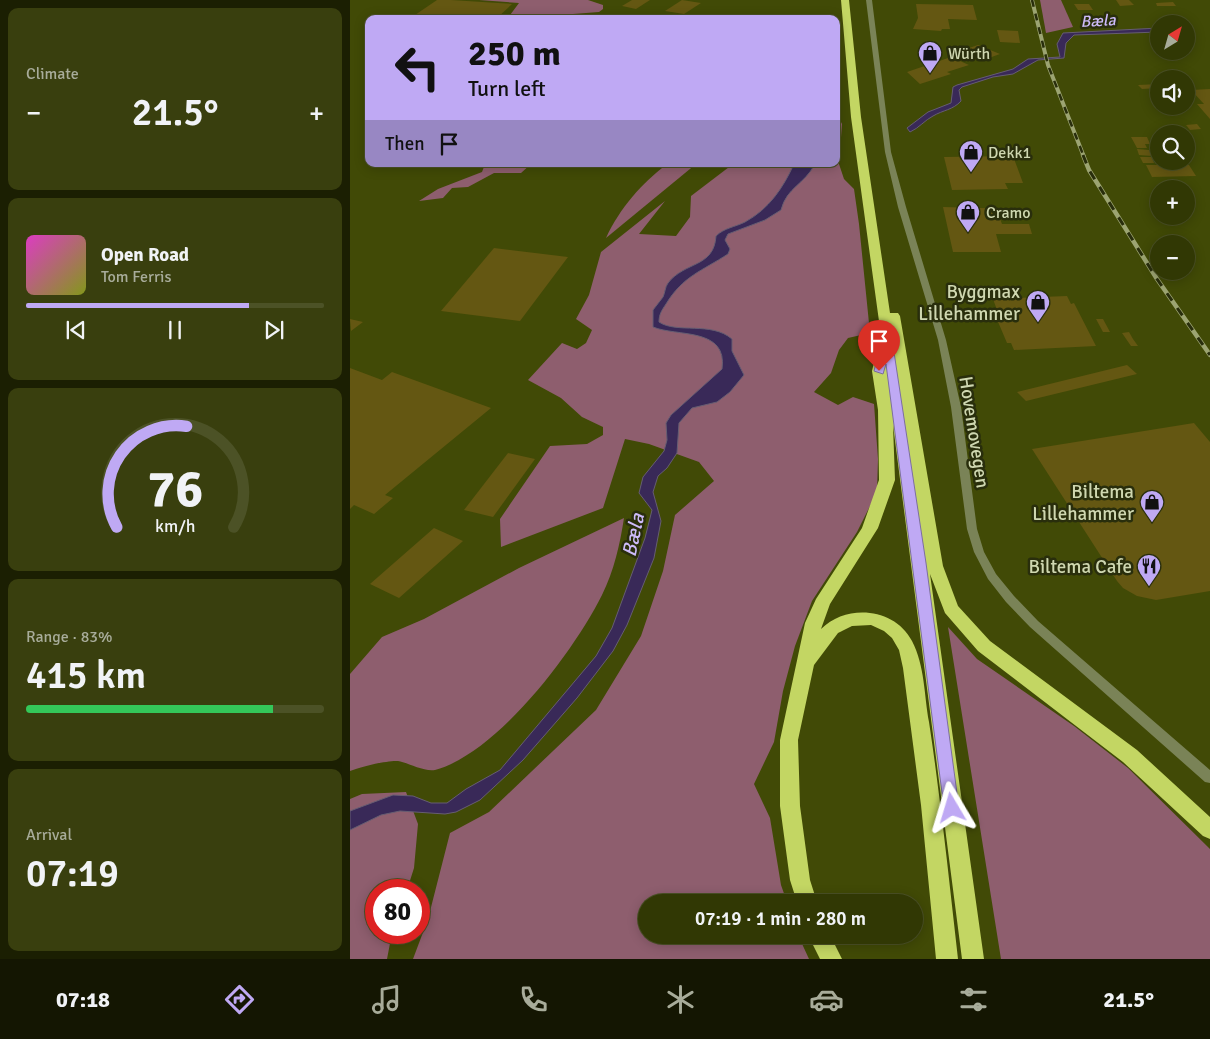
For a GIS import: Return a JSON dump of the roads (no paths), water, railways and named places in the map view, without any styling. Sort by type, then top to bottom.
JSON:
[{"type":"highway","points":[[845,0],[852,83],[973,959]]},
{"type":"highway","points":[[874,244],[885,264],[935,566],[951,609],[984,646],[1130,756],[1210,830]]},
{"type":"highway","points":[[804,894],[800,880],[790,806],[789,740],[796,696],[814,623],[822,603],[870,528],[887,480],[888,455],[885,410],[879,371],[887,339]]},
{"type":"highway","points":[[805,665],[823,638],[848,620],[860,618],[882,622],[891,627],[904,641],[911,669],[922,737],[947,959]]},
{"type":"highway","points":[[824,944],[831,959]]},
{"type":"street","name":"Hovemovegen","points":[[869,0],[888,152],[902,207],[942,340],[956,407],[972,529],[979,552],[1010,599],[1034,624],[1210,778]]},
{"type":"railway","points":[[1032,0],[1048,65],[1084,157]]},
{"type":"railway","points":[[1083,155],[1089,170],[1157,279],[1210,355]]},
{"type":"place","name":"Würth","points":[[930,74]]},
{"type":"place","name":"Dekk1","points":[[971,173]]},
{"type":"place","name":"Cramo","points":[[968,233]]},
{"type":"place","name":"Byggmax Lillehammer","points":[[1038,323]]},
{"type":"place","name":"Biltema Lillehammer","points":[[1152,523]]},
{"type":"place","name":"Biltema Cafe","points":[[1149,587]]},
{"type":"water label","name":"Bæla","points":[[1098,20]]},
{"type":"water label","name":"Bæla","points":[[633,535]]}]
